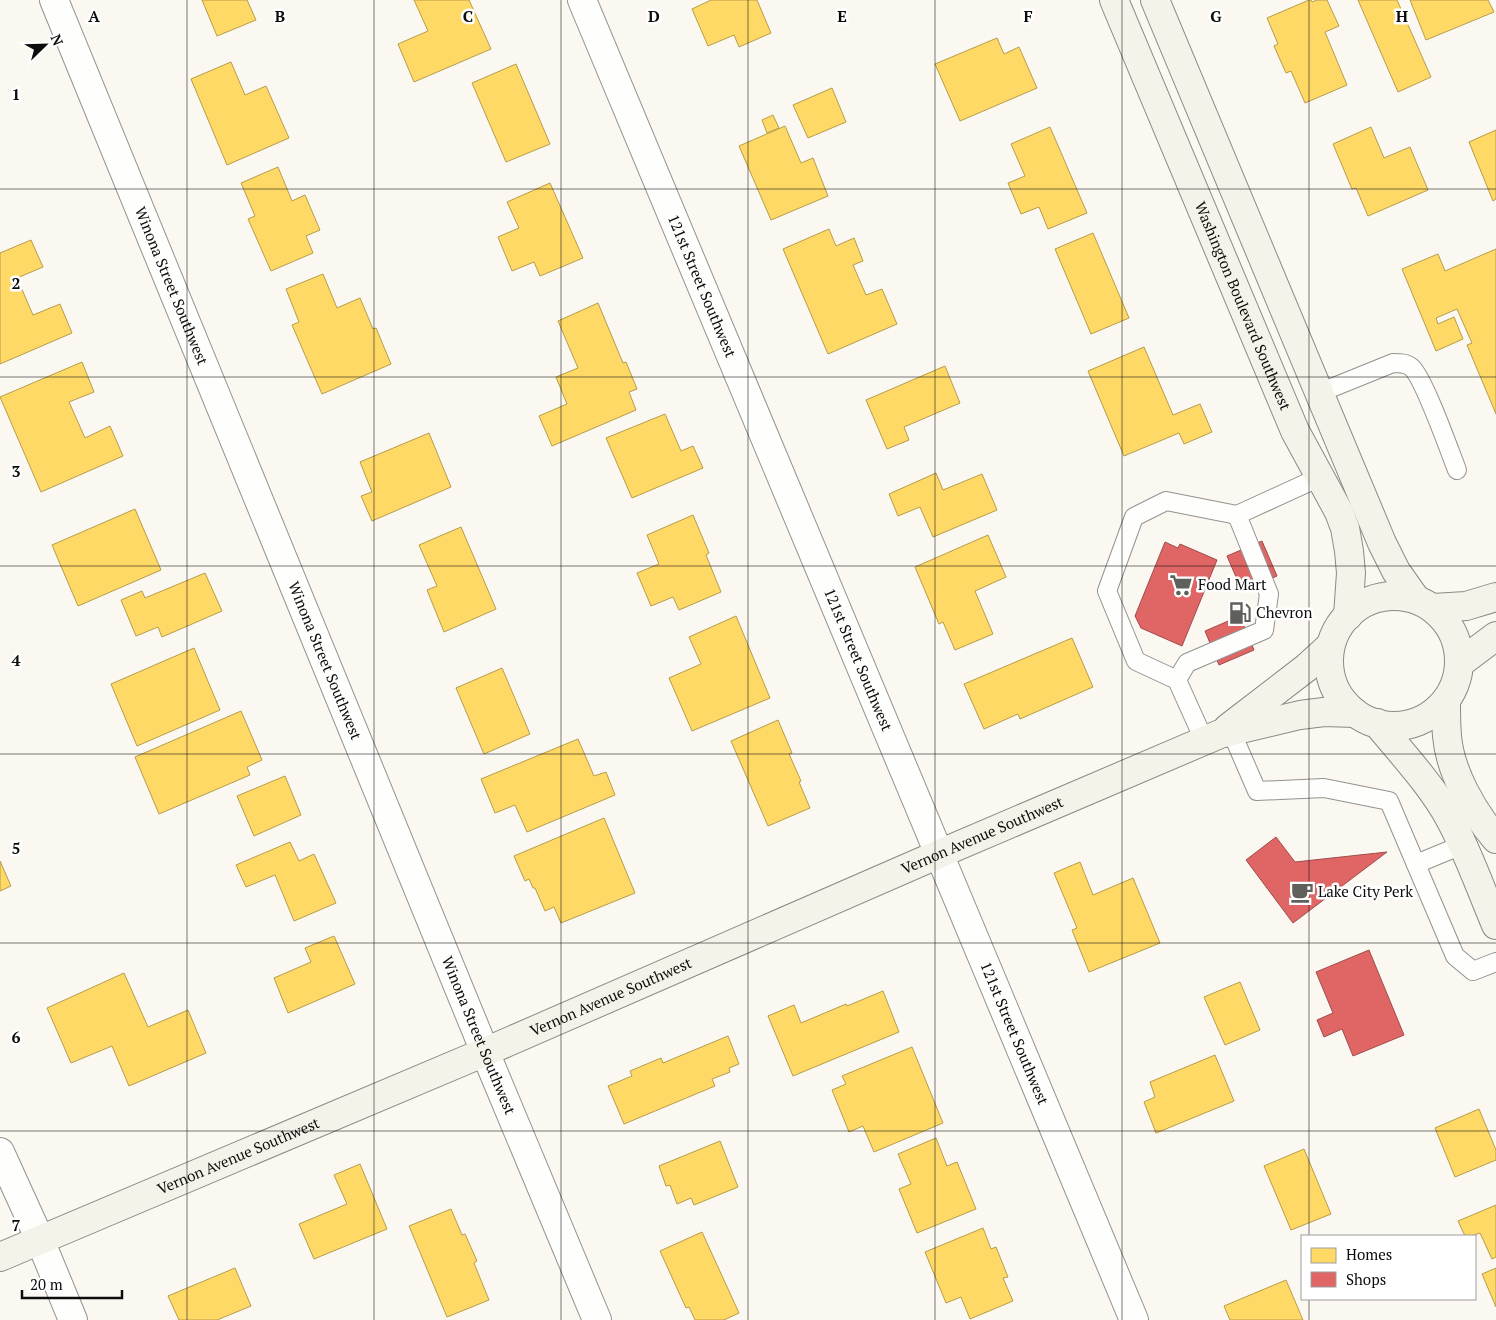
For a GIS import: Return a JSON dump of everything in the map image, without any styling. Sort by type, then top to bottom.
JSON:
[{"type":"main road","name":"Washington Boulevard Southwest","points":[[1114,0],[1294,432],[1339,512],[1346,536],[1351,573],[1348,616]]},
{"type":"main road","points":[[1159,1],[1382,543],[1396,571],[1424,603],[1448,623],[1457,642],[1460,662],[1456,683],[1446,701],[1431,715],[1410,724],[1388,726],[1366,718],[1348,708],[1335,689],[1329,668],[1330,646],[1339,625],[1354,609],[1374,598],[1394,595],[1424,603],[1466,606],[1496,597]]},
{"type":"main road","points":[[1460,662],[1496,636]]},
{"type":"main road","name":"Vernon Avenue Southwest","points":[[1218,735],[1306,668],[1330,646]]},
{"type":"main road","points":[[1446,701],[1447,737],[1452,761],[1463,790],[1496,839]]},
{"type":"main road","name":"Vernon Avenue Southwest","points":[[0,1257],[485,1052],[939,854],[1218,735],[1300,715],[1324,712],[1366,718]]},
{"type":"main road","points":[[1366,718],[1428,786],[1450,818],[1496,925]]},
{"type":"street","name":"Winona Street Southwest","points":[[54,0],[485,1052],[597,1320]]},
{"type":"street","name":"121st Street Southwest","points":[[582,0],[1134,1320]]},
{"type":"street","points":[[0,1152],[40,1240],[73,1320]]},
{"type":"lane","points":[[1319,393],[1393,363],[1402,362],[1412,368],[1419,378],[1458,470]]},
{"type":"lane","points":[[1320,477],[1237,515],[1166,501],[1134,517],[1107,591],[1136,661],[1177,680],[1257,791],[1324,788],[1390,801],[1455,956],[1473,971],[1496,962]]},
{"type":"lane","points":[[1177,680],[1187,663],[1264,630],[1269,594],[1237,515]]},
{"type":"lane","points":[[1416,864],[1462,845]]},
{"type":"building: Homes","points":[[202,0],[247,0],[256,20],[217,36]]},
{"type":"building: Homes","points":[[414,0],[469,0],[491,49],[414,82],[398,44],[428,31]]},
{"type":"building: Homes","points":[[711,0],[757,0],[771,33],[739,47],[734,35],[708,46],[692,9]]},
{"type":"building: Homes","points":[[1309,0],[1312,2],[1327,0],[1339,26],[1325,32],[1347,85],[1305,103],[1291,71],[1286,73],[1274,46],[1278,44],[1267,18]]},
{"type":"building: Homes","points":[[1358,0],[1397,0],[1431,77],[1398,92]]},
{"type":"building: Homes","points":[[1410,0],[1488,0],[1494,12],[1426,40]]},
{"type":"building: Homes","points":[[997,38],[1004,54],[1019,47],[1037,88],[960,121],[935,64]]},
{"type":"building: Homes","points":[[231,62],[245,95],[266,86],[289,138],[227,165],[191,79]]},
{"type":"building: Homes","points":[[516,64],[550,144],[506,162],[472,83]]},
{"type":"building: Homes","points":[[832,88],[846,122],[808,138],[793,105]]},
{"type":"building: Homes","points":[[773,115],[779,128],[767,133],[762,120]]},
{"type":"building: Homes","points":[[785,126],[801,163],[813,158],[828,196],[771,220],[739,146]]},
{"type":"building: Homes","points":[[1050,127],[1087,213],[1048,229],[1039,207],[1021,214],[1008,183],[1025,176],[1011,144]]},
{"type":"building: Homes","points":[[1371,127],[1384,158],[1410,147],[1428,190],[1368,216],[1356,188],[1352,189],[1333,144]]},
{"type":"building: Homes","points":[[1496,130],[1496,199],[1493,201],[1469,142]]},
{"type":"building: Homes","points":[[278,167],[292,201],[305,195],[320,230],[306,236],[313,253],[271,271],[248,219],[255,216],[241,183]]},
{"type":"building: Homes","points":[[550,183],[583,258],[540,276],[534,262],[512,271],[498,237],[519,228],[507,202]]},
{"type":"building: Homes","points":[[829,229],[836,246],[854,238],[863,261],[853,265],[866,295],[882,289],[897,324],[828,354],[783,249]]},
{"type":"building: Homes","points":[[1093,233],[1129,318],[1091,334],[1055,249]]},
{"type":"building: Homes","points":[[31,240],[43,267],[17,278],[33,315],[60,304],[72,333],[0,364],[0,253]]},
{"type":"building: Homes","points":[[1496,249],[1496,414],[1467,345],[1472,343],[1457,309],[1436,318],[1438,324],[1454,317],[1463,339],[1436,351],[1402,269],[1438,254],[1445,271]]},
{"type":"building: Homes","points":[[323,274],[337,308],[360,298],[373,329],[376,328],[391,364],[322,394],[292,325],[299,322],[286,289]]},
{"type":"building: Homes","points":[[598,303],[623,363],[626,362],[637,389],[629,392],[636,410],[552,446],[539,416],[567,404],[556,377],[578,368],[558,321]]},
{"type":"building: Homes","points":[[1144,347],[1173,415],[1200,404],[1212,432],[1184,444],[1179,433],[1124,456],[1088,371]]},
{"type":"building: Homes","points":[[82,362],[94,392],[69,402],[85,438],[110,426],[123,456],[41,492],[0,397]]},
{"type":"building: Homes","points":[[945,366],[960,403],[904,427],[909,440],[887,449],[866,400]]},
{"type":"building: Homes","points":[[665,414],[681,451],[693,446],[703,468],[632,498],[606,438]]},
{"type":"building: Homes","points":[[429,433],[451,487],[372,521],[361,496],[372,492],[360,462]]},
{"type":"building: Homes","points":[[936,473],[943,490],[982,474],[997,510],[933,537],[920,507],[898,516],[889,494]]},
{"type":"building: Homes","points":[[135,509],[161,570],[78,606],[52,545]]},
{"type":"building: Homes","points":[[693,515],[709,553],[706,555],[721,592],[679,610],[673,597],[651,606],[637,573],[659,564],[647,535]]},
{"type":"building: Homes","points":[[461,527],[496,609],[444,632],[427,590],[437,586],[419,545]]},
{"type":"building: Homes","points":[[988,535],[1006,577],[975,591],[993,634],[955,650],[943,622],[939,624],[915,567]]},
{"type":"building: Homes","points":[[205,573],[222,611],[162,637],[158,627],[136,636],[121,600],[142,591],[145,598]]},
{"type":"building: Homes","points":[[736,616],[770,698],[692,731],[669,678],[701,664],[689,637]]},
{"type":"building: Homes","points":[[1072,638],[1093,687],[1020,719],[1018,714],[984,729],[964,684]]},
{"type":"building: Homes","points":[[194,648],[220,710],[137,746],[111,684]]},
{"type":"building: Homes","points":[[502,668],[530,734],[484,754],[456,688]]},
{"type":"building: Homes","points":[[241,711],[262,760],[247,767],[250,775],[159,814],[135,757]]},
{"type":"building: Homes","points":[[778,720],[792,753],[789,754],[810,808],[768,826],[731,741]]},
{"type":"building: Homes","points":[[578,739],[594,776],[606,772],[615,795],[527,832],[515,805],[495,813],[481,779]]},
{"type":"building: Homes","points":[[285,776],[301,815],[254,836],[237,796]]},
{"type":"building: Homes","points":[[604,818],[635,893],[561,923],[554,907],[545,911],[529,879],[525,881],[514,856]]},
{"type":"building: Homes","points":[[290,842],[299,861],[314,854],[336,903],[294,921],[275,875],[246,887],[236,865]]},
{"type":"building: Homes","points":[[0,861],[11,886],[0,891]]},
{"type":"building: Homes","points":[[1080,862],[1093,895],[1133,878],[1160,943],[1089,972],[1072,930],[1077,928],[1054,873]]},
{"type":"building: Homes","points":[[334,936],[355,984],[288,1013],[274,978],[311,962],[305,948]]},
{"type":"building: Homes","points":[[124,973],[148,1027],[188,1010],[206,1053],[129,1086],[112,1046],[71,1063],[47,1008]]},
{"type":"building: Homes","points":[[1240,982],[1260,1030],[1225,1045],[1204,997]]},
{"type":"building: Homes","points":[[883,991],[899,1032],[793,1076],[768,1016],[794,1005],[801,1023]]},
{"type":"building: Homes","points":[[728,1036],[739,1064],[729,1068],[730,1072],[712,1079],[715,1086],[624,1124],[608,1086],[632,1076],[630,1071],[661,1058],[663,1063]]},
{"type":"building: Homes","points":[[912,1047],[943,1123],[874,1152],[863,1126],[849,1132],[832,1090],[846,1084],[842,1076]]},
{"type":"building: Homes","points":[[1215,1055],[1234,1101],[1156,1133],[1144,1102],[1155,1097],[1150,1082]]},
{"type":"building: Homes","points":[[1479,1109],[1496,1150],[1496,1160],[1455,1177],[1435,1128]]},
{"type":"building: Homes","points":[[936,1138],[947,1166],[957,1162],[976,1209],[917,1233],[899,1189],[911,1184],[898,1154]]},
{"type":"building: Homes","points":[[720,1141],[738,1187],[694,1205],[691,1198],[677,1204],[670,1185],[666,1186],[659,1166]]},
{"type":"building: Homes","points":[[1304,1149],[1331,1214],[1291,1230],[1264,1166]]},
{"type":"building: Homes","points":[[360,1164],[387,1229],[314,1259],[299,1224],[347,1204],[334,1175]]},
{"type":"building: Homes","points":[[1496,1205],[1496,1257],[1492,1259],[1480,1233],[1465,1235],[1458,1221]]},
{"type":"building: Homes","points":[[451,1209],[462,1235],[465,1234],[477,1261],[474,1263],[489,1300],[447,1317],[409,1226]]},
{"type":"building: Homes","points":[[983,1228],[991,1249],[996,1247],[1008,1277],[1003,1278],[1013,1301],[970,1319],[961,1297],[946,1303],[925,1252]]},
{"type":"building: Homes","points":[[702,1232],[739,1313],[724,1320],[695,1320],[689,1307],[686,1308],[660,1251]]},
{"type":"building: Homes","points":[[235,1268],[251,1306],[217,1320],[179,1320],[168,1296]]},
{"type":"building: Homes","points":[[1496,1268],[1496,1307],[1482,1274]]},
{"type":"building: Homes","points":[[1286,1280],[1303,1320],[1230,1320],[1224,1306]]},
{"type":"building: Shops","points":[[1262,541],[1277,576],[1242,591],[1227,556]]},
{"type":"building: Shops","points":[[1165,542],[1178,548],[1180,544],[1217,560],[1182,646],[1141,628],[1135,616]]},
{"type":"building: Shops","points":[[1240,616],[1254,650],[1219,665],[1205,631]]},
{"type":"building: Shops","name":"Lake City Perk","points":[[1276,837],[1295,862],[1387,852],[1293,923],[1246,860]]},
{"type":"building: Shops","points":[[1369,950],[1404,1035],[1353,1056],[1342,1029],[1324,1037],[1317,1020],[1333,1013],[1316,972]]},
{"type":"place","name":"Food Mart","points":[[1181,585]]},
{"type":"place","name":"Chevron","points":[[1240,613]]},
{"type":"place","name":"Lake City Perk","points":[[1302,892]]}]
